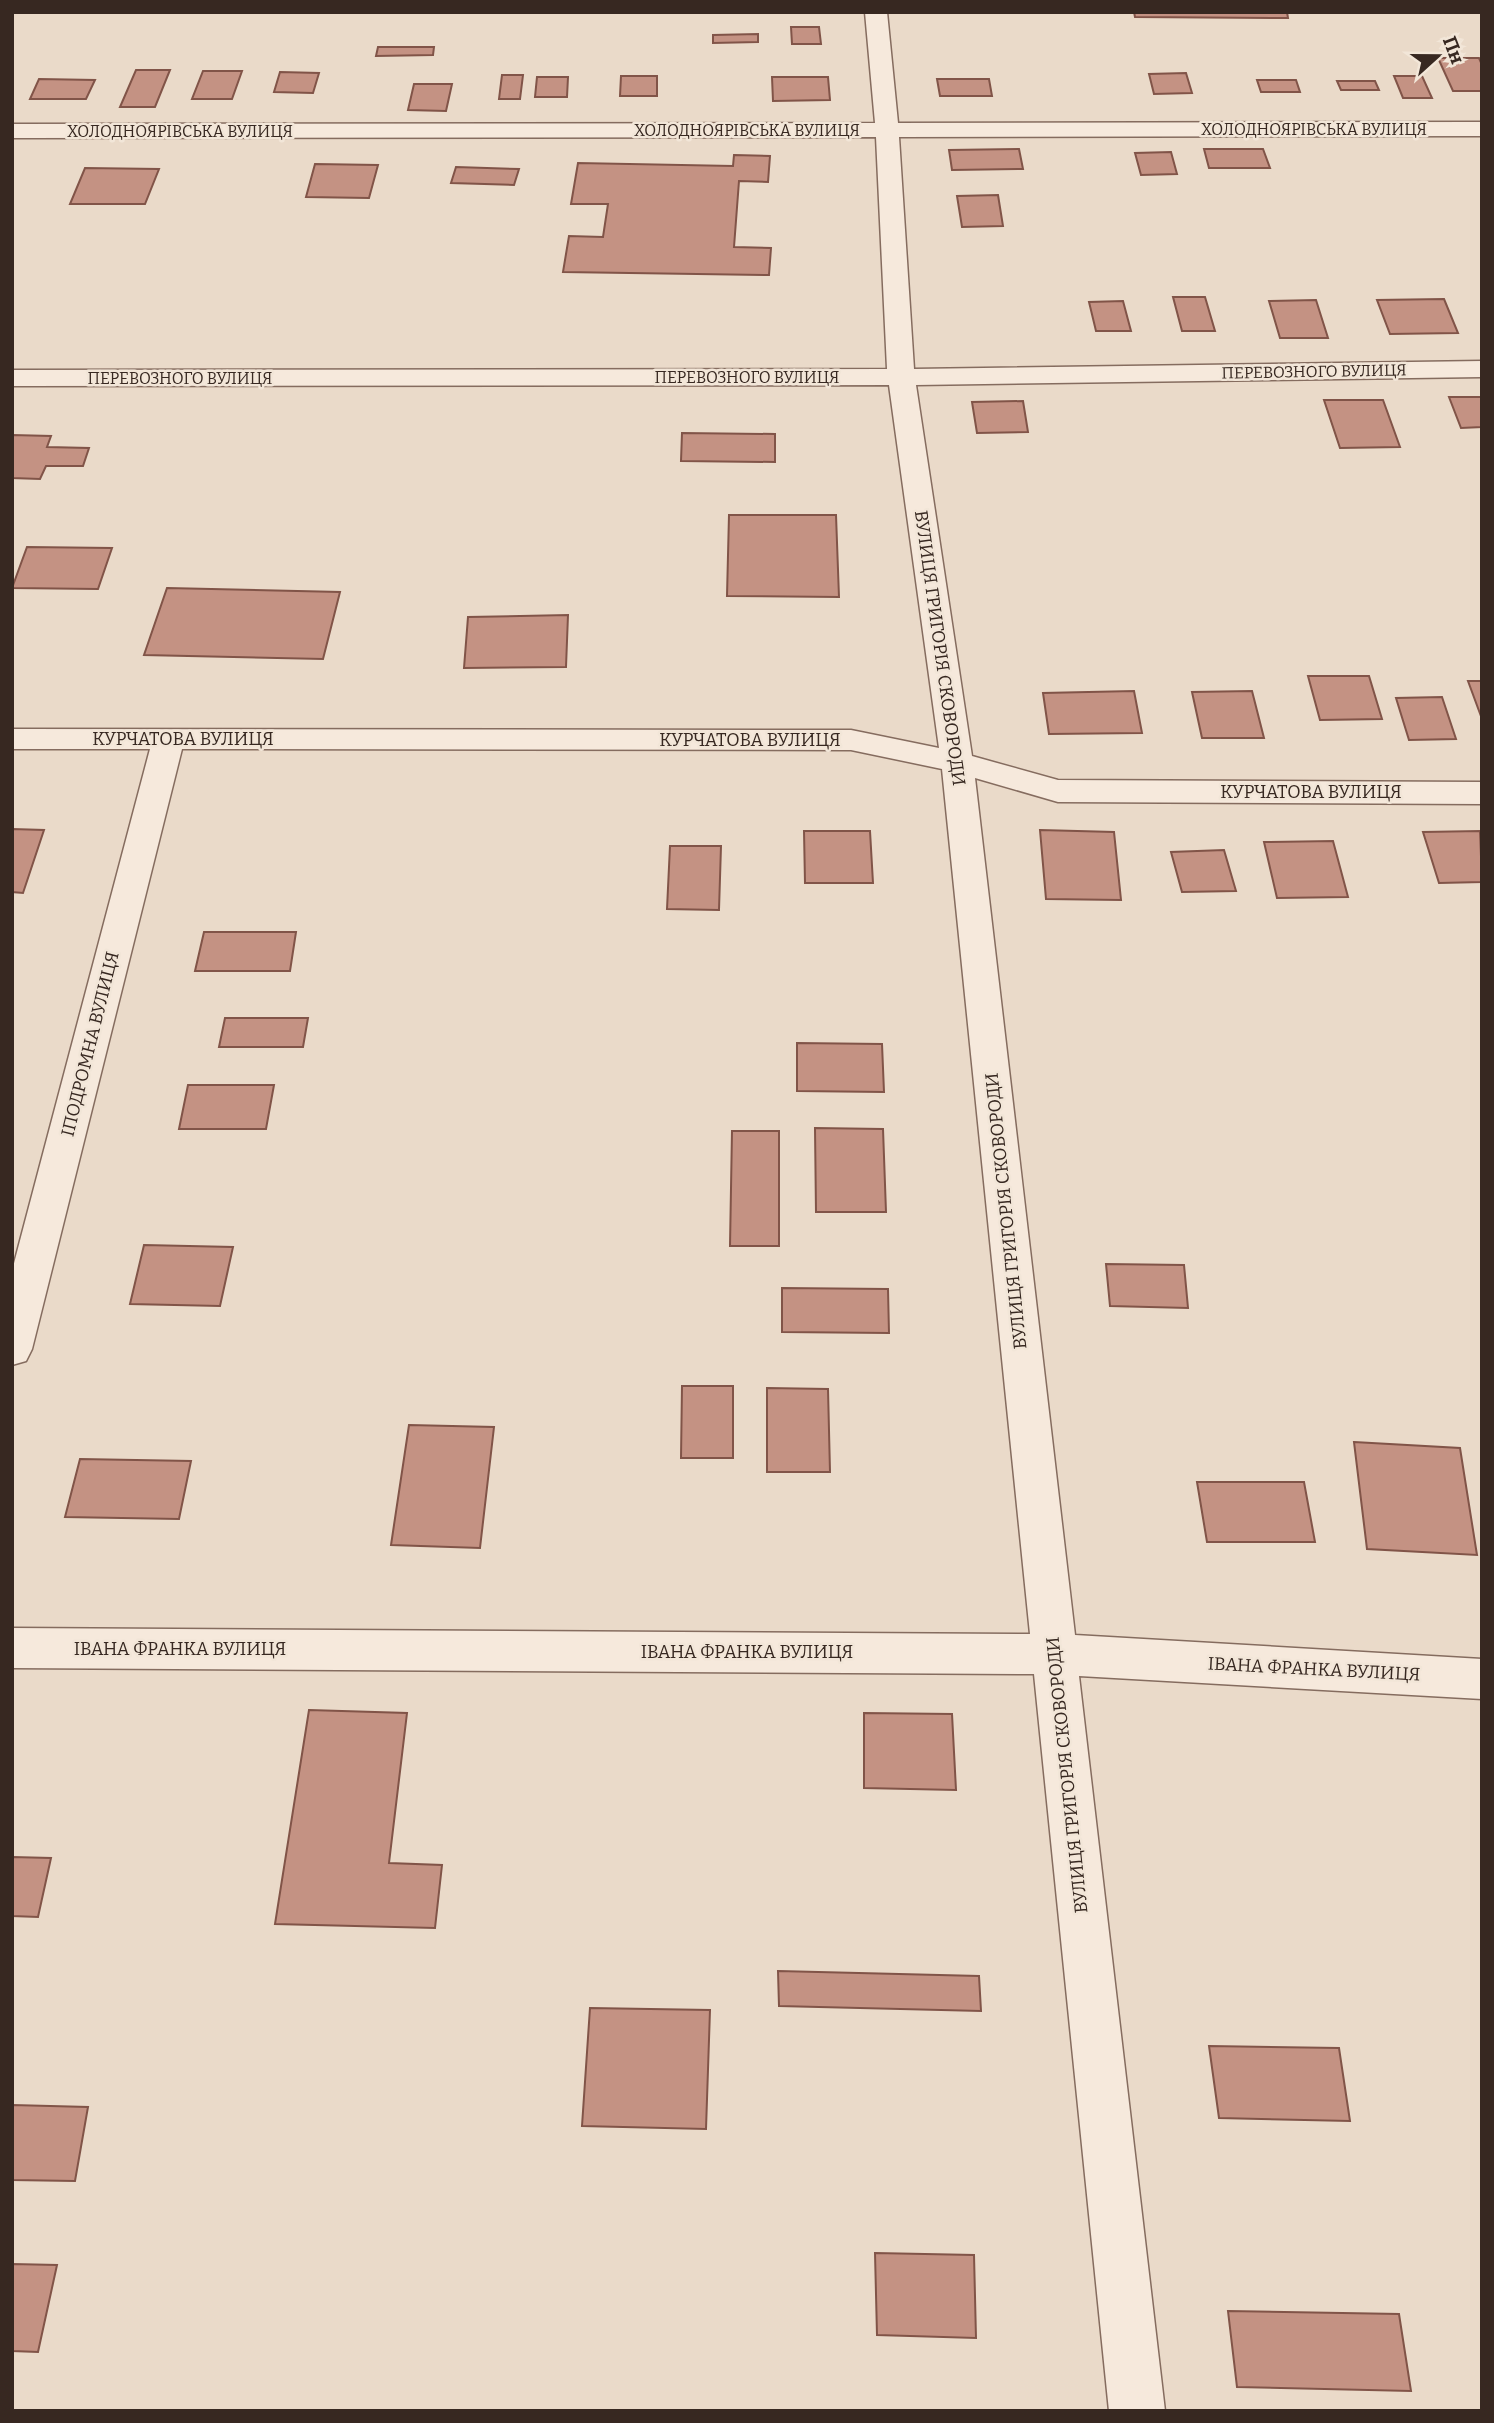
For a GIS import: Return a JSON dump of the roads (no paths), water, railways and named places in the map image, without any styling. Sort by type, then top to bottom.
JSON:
[{"type":"street","name":"ВУЛИЦЯ ГРИГОРІЯ СКОВОРОДИ","points":[[876,12],[887,129],[901,377],[957,762],[1137,2411]]},
{"type":"street","name":"ХОЛОДНОЯРІВСЬКА ВУЛИЦЯ","points":[[12,131],[1482,129]]},
{"type":"street","name":"ПЕРЕВОЗНОГО ВУЛИЦЯ","points":[[12,378],[901,377],[1482,369]]},
{"type":"street","name":"КУРЧАТОВА ВУЛИЦЯ","points":[[12,739],[851,740],[957,762],[1058,791],[1482,793]]},
{"type":"street","name":"ІПОДРОМНА ВУЛИЦЯ","points":[[12,1349],[168,740]]},
{"type":"street","name":"ІВАНА ФРАНКА ВУЛИЦЯ","points":[[12,1648],[1054,1654],[1482,1679]]}]
